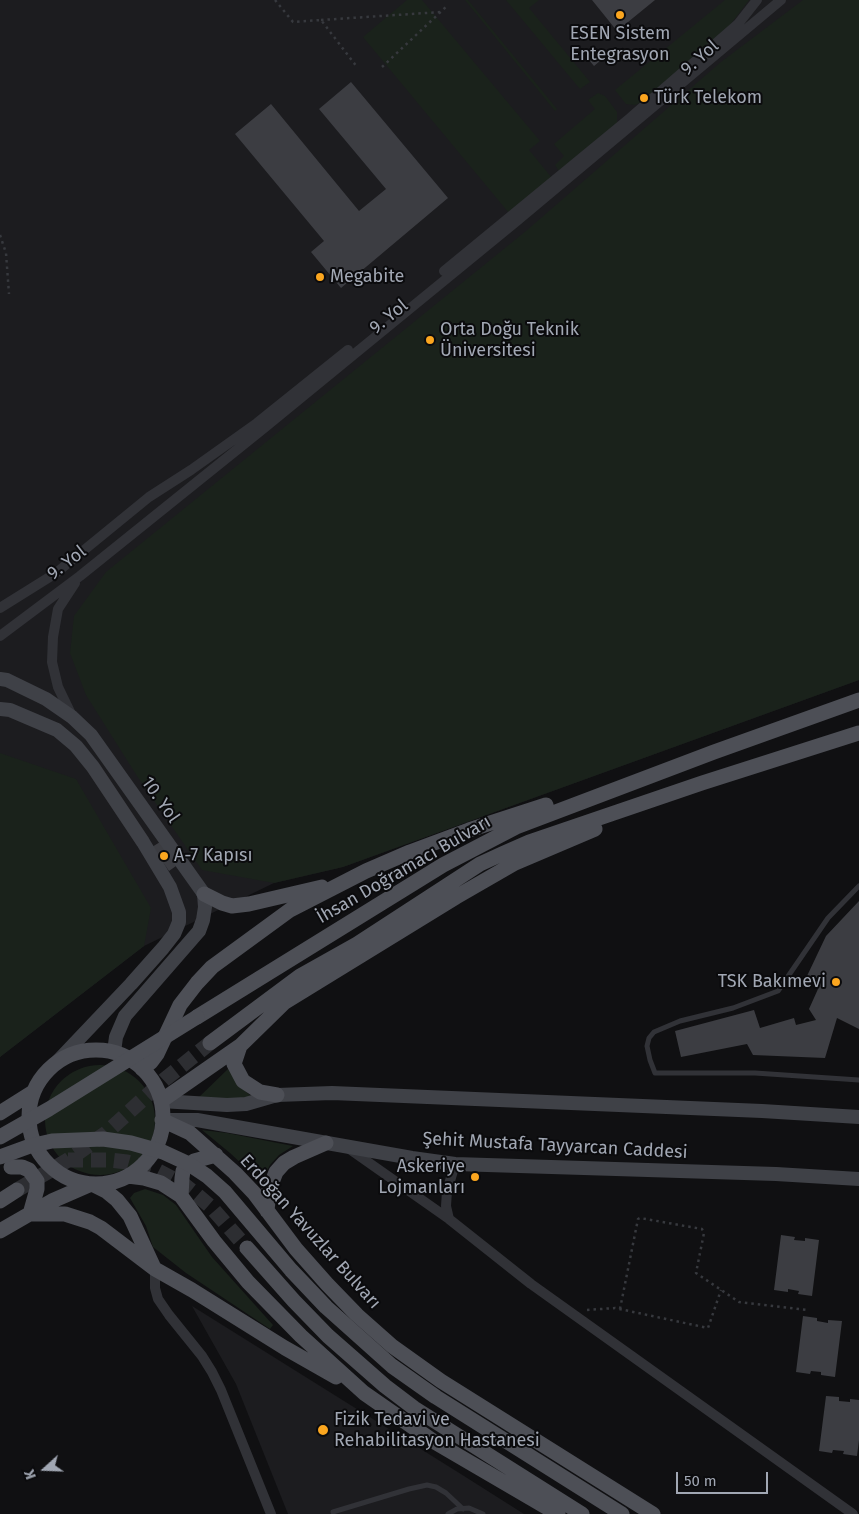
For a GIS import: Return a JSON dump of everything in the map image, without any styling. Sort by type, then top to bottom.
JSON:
[{"type":"main road","name":"10. Yol","points":[[0,679],[46,699],[72,717],[91,735],[204,894]]},
{"type":"main road","name":"İhsan Doğramacı Bulvarı","points":[[0,1137],[49,1109],[474,848],[516,827],[714,752],[859,700]]},
{"type":"main road","points":[[0,709],[10,710],[57,730],[76,746],[93,767],[143,842],[170,887],[179,912],[179,922],[174,934],[131,984],[43,1076],[33,1092],[29,1110],[33,1141],[39,1152],[56,1171],[106,1191],[117,1200],[130,1216],[154,1269]]},
{"type":"main road","name":"İhsan Doğramacı Bulvarı","points":[[210,1043],[300,976],[357,944],[480,864],[529,842],[702,783],[859,733]]},
{"type":"main road","points":[[142,1069],[157,1054],[180,1005],[197,983],[212,967],[290,910],[345,881],[410,852],[469,830],[714,752]]},
{"type":"main road","points":[[160,1101],[240,1046],[285,1002],[456,897],[515,863],[702,783]]},
{"type":"main road","points":[[143,842],[158,829]]},
{"type":"main road","points":[[170,887],[188,871]]},
{"type":"main road","points":[[114,1052],[116,1037],[125,1016],[199,931],[204,920],[204,894],[227,905],[249,904],[345,881]]},
{"type":"main road","points":[[240,1046],[234,1064],[244,1080],[260,1092],[277,1095],[332,1093],[752,1110],[859,1117]]},
{"type":"main road","points":[[0,1231],[52,1201],[91,1184],[104,1183],[128,1176],[140,1167],[150,1155],[159,1139],[162,1120],[160,1101],[150,1078],[134,1062],[114,1052],[99,1050],[69,1055],[56,1062]]},
{"type":"main road","points":[[0,1114],[33,1092]]},
{"type":"main road","points":[[160,1101],[228,1105],[246,1104],[277,1095]]},
{"type":"main road","name":"Şehit Mustafa Tayyarcan Caddesi","points":[[162,1120],[197,1120],[346,1147],[455,1164],[859,1178]]},
{"type":"main road","name":"Erdoğan Yavuzlar Bulvarı","points":[[162,1120],[190,1133],[216,1155],[245,1184],[296,1249],[327,1284],[357,1315],[392,1346],[441,1381],[653,1514]]},
{"type":"main road","points":[[6,1170],[25,1145],[30,1128]]},
{"type":"main road","points":[[0,1157],[30,1146],[52,1141],[103,1139],[146,1147],[169,1154],[189,1164],[207,1176],[225,1192],[320,1302],[361,1341],[436,1397],[622,1514]]},
{"type":"main road","points":[[267,1211],[268,1190],[276,1172],[284,1163],[294,1157],[326,1143]]},
{"type":"main road","name":"Erdoğan Yavuzlar Bulvarı","points":[[181,1196],[182,1178],[187,1166],[194,1161],[216,1155]]},
{"type":"main road","points":[[6,1170],[22,1167],[29,1170],[37,1182],[37,1190],[30,1214]]},
{"type":"main road","points":[[128,1176],[161,1183],[181,1196],[214,1241],[248,1282],[308,1342],[364,1393]]},
{"type":"main road","points":[[0,1201],[17,1190]]},
{"type":"main road","points":[[30,1214],[65,1214],[90,1222],[101,1228],[154,1269],[364,1393],[433,1441],[558,1514]]},
{"type":"main road","points":[[247,1248],[317,1325],[385,1386],[414,1408],[582,1514]]},
{"type":"street","name":"9. Yol","points":[[0,608],[56,573],[149,497],[258,423],[334,362],[644,106],[738,24],[757,0]]},
{"type":"street","name":"9. Yol","points":[[0,636],[80,576],[517,221],[781,0]]},
{"type":"street","name":"9. Yol","points":[[72,717],[58,687],[52,662],[52,645],[58,609],[80,576]]},
{"type":"street","points":[[346,1147],[449,1219],[568,1311],[853,1514]]},
{"type":"street","points":[[449,1219],[446,1206],[447,1190],[455,1164]]},
{"type":"street","points":[[154,1269],[155,1288],[158,1299],[212,1372],[271,1514]]},
{"type":"lane","points":[[859,886],[828,918],[778,991],[732,1008],[680,1021],[654,1032],[649,1038],[648,1046],[655,1073],[756,1073],[859,1080]]},
{"type":"lane","points":[[333,1512],[427,1485],[446,1493],[463,1509]]},
{"type":"lane","points":[[448,1514],[457,1509],[469,1508],[484,1514]]},
{"type":"path","points":[[275,0],[293,22],[441,12]]},
{"type":"path","points":[[382,67],[448,5]]},
{"type":"path","points":[[321,20],[357,67]]},
{"type":"path","points":[[0,235],[6,253],[9,294]]},
{"type":"path","points":[[620,1309],[638,1219],[640,1218],[702,1229],[704,1233],[696,1273],[739,1302],[808,1310]]},
{"type":"path","points":[[568,1311],[615,1308],[708,1328],[721,1290]]},
{"type":"shaded area","name":"Orta Doğu Teknik Üniversitesi","points":[[0,0],[859,0],[859,680],[343,867],[274,883],[144,946],[0,1057]]},
{"type":"shaded area","points":[[407,0],[422,0],[540,141],[529,150],[552,178],[509,213],[363,37]]},
{"type":"shaded area","points":[[465,0],[468,0],[557,109],[555,111]]},
{"type":"shaded area","points":[[506,0],[539,0],[529,8],[590,82],[580,89]]},
{"type":"shaded area","points":[[725,0],[749,0],[717,42],[646,100],[635,105],[626,104],[615,90]]},
{"type":"shaded area","points":[[803,0],[859,0],[859,680],[343,867],[274,883],[202,870],[137,776],[86,695],[70,653],[74,616],[106,572],[526,231],[721,62]]},
{"type":"shaded area","points":[[598,93],[605,96],[617,112],[617,123],[559,171],[555,165],[564,156],[554,144],[595,109],[588,100]]},
{"type":"shaded area","points":[[0,753],[76,779],[151,908],[144,946],[0,1057]]},
{"type":"shaded area","points":[[100,1065],[121,1069],[139,1081],[151,1099],[155,1120],[151,1141],[139,1159],[121,1171],[100,1175],[79,1171],[61,1159],[49,1141],[45,1120],[49,1099],[61,1081],[79,1069]]},
{"type":"shaded area","points":[[229,1068],[237,1084],[252,1097],[233,1100],[197,1099]]},
{"type":"shaded area","points":[[202,1130],[293,1146],[279,1155],[270,1165],[261,1182]]},
{"type":"shaded area","points":[[145,1189],[163,1195],[176,1205],[212,1257],[273,1325],[270,1329],[186,1273],[153,1247],[146,1226],[130,1198],[134,1193]]},
{"type":"shaded area","name":"Fizik Tedavi ve Rehabilitasyon Hastanesi","points":[[192,1306],[524,1514],[288,1514],[236,1384]]},
{"type":"building","name":"ESEN Sistem Entegrasyon","points":[[592,0],[655,0],[617,31]]},
{"type":"building","points":[[595,55],[600,61],[594,66],[589,60]]},
{"type":"building","points":[[351,82],[448,198],[341,288],[311,252],[324,241],[235,134],[271,104],[359,211],[386,189],[319,109]]},
{"type":"building","name":"A-7 Kapısı","points":[[160,842],[176,866],[169,871],[152,847]]},
{"type":"building","name":"TSK Bakımevi","points":[[859,901],[859,1029],[837,1018],[825,1058],[753,1055],[747,1044],[681,1057],[675,1031],[754,1010],[760,1028],[794,1018],[796,1025],[816,1020],[809,1009],[818,989],[807,976],[826,936]]},
{"type":"building","points":[[781,1235],[795,1237],[794,1240],[805,1241],[805,1238],[819,1240],[812,1296],[798,1294],[799,1291],[788,1289],[788,1292],[774,1290]]},
{"type":"building","points":[[803,1316],[817,1318],[817,1321],[828,1323],[828,1320],[842,1321],[835,1377],[821,1375],[821,1372],[811,1371],[810,1374],[796,1372]]},
{"type":"building","points":[[826,1396],[839,1397],[839,1401],[850,1402],[850,1399],[859,1400],[857,1456],[843,1454],[844,1451],[833,1450],[832,1453],[819,1451]]},
{"type":"tunnel","points":[[17,1190],[68,1160],[106,1133],[164,1080],[210,1043]]},
{"type":"tunnel","points":[[68,1160],[127,1162],[158,1171],[183,1184],[211,1207],[247,1248]]},
{"type":"place","name":"ESEN Sistem Entegrasyon","points":[[620,15]]},
{"type":"place","name":"Türk Telekom","points":[[644,98]]},
{"type":"place","name":"Megabite","points":[[320,277]]},
{"type":"place","name":"Orta Doğu Teknik Üniversitesi","points":[[430,340]]},
{"type":"place","name":"A-7 Kapısı","points":[[164,856]]},
{"type":"place","name":"TSK Bakımevi","points":[[836,982]]},
{"type":"place","name":"Askeriye Lojmanları","points":[[475,1177]]},
{"type":"place","name":"Fizik Tedavi ve Rehabilitasyon Hastanesi","points":[[323,1430]]}]
